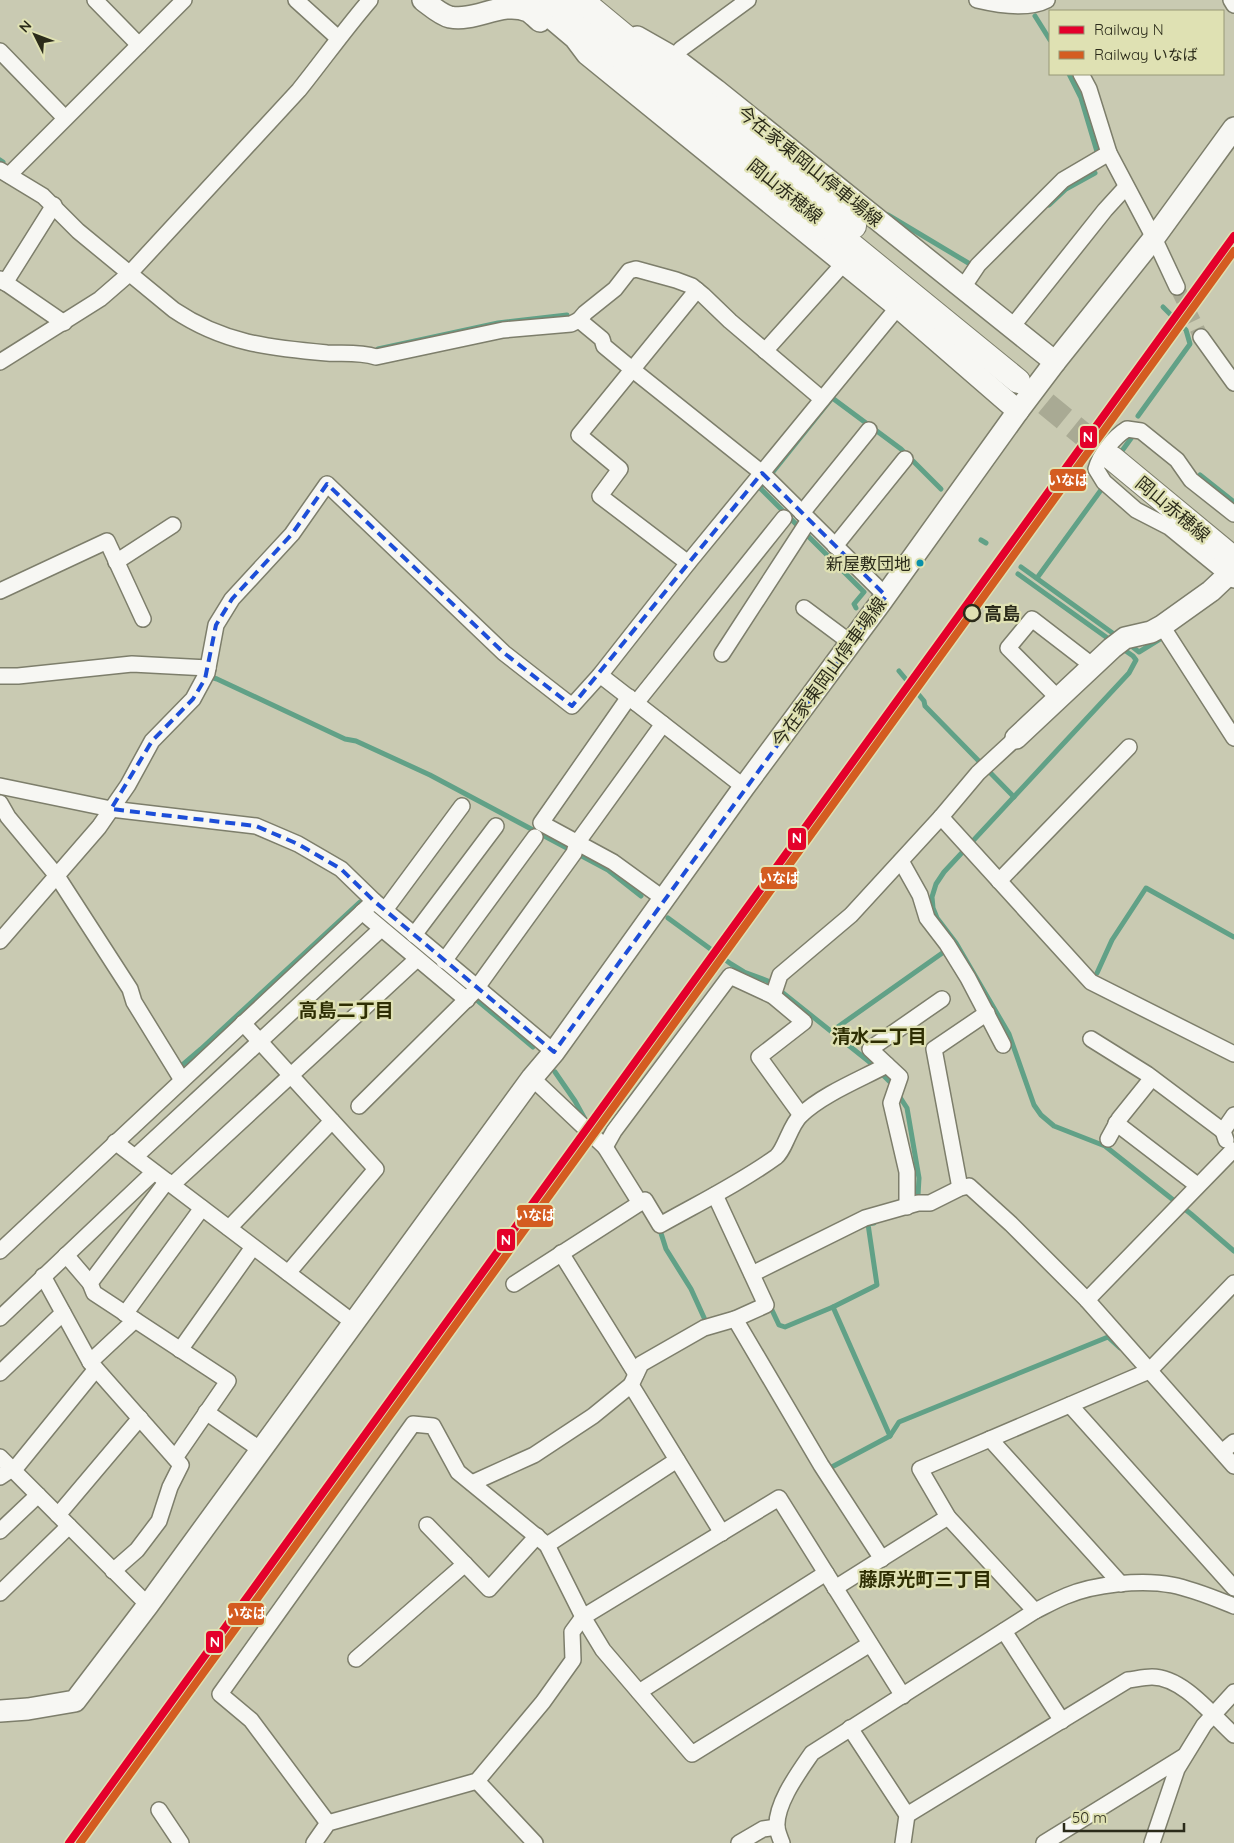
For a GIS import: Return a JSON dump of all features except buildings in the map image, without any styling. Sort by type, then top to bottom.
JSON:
[{"type":"main road","name":"岡山赤穂線","points":[[551,0],[1022,375],[669,64],[600,16],[581,0]]},
{"type":"main road","name":"岡山赤穂線","points":[[1232,571],[1117,452],[1234,538]]},
{"type":"street","points":[[95,0],[139,45]]},
{"type":"street","points":[[184,0],[65,118],[4,172],[43,196],[78,231],[122,269],[130,273],[187,320],[234,340],[266,347],[328,353],[366,354],[376,357],[503,330],[571,324],[579,320],[585,312],[615,289],[629,271],[636,269],[692,286],[730,321],[768,347],[825,395]]},
{"type":"street","points":[[296,0],[338,38]]},
{"type":"street","points":[[0,362],[100,299],[130,273],[299,90],[338,38],[370,0]]},
{"type":"street","points":[[423,0],[449,17],[465,17],[502,8],[516,7],[528,11],[569,46],[587,54]]},
{"type":"street","points":[[530,0],[575,38],[587,54],[898,307],[1018,412]]},
{"type":"street","points":[[669,64],[681,49],[748,0]]},
{"type":"street","points":[[978,0],[1023,6],[1038,5],[1047,0]]},
{"type":"street","points":[[1231,0],[1234,5]]},
{"type":"street","points":[[0,51],[65,118]]},
{"type":"street","name":"今在家東岡山停車場線","points":[[669,64],[716,90],[971,275],[1011,328],[1055,362]]},
{"type":"street","points":[[1082,75],[1089,89],[1110,153],[1178,287]]},
{"type":"street","name":"今在家東岡山停車場線","points":[[1,1710],[28,1709],[75,1701],[148,1605],[532,1078],[554,1052],[744,787],[886,596],[1018,412],[1055,362],[1154,238],[1234,128]]},
{"type":"street","points":[[971,275],[1063,180],[1110,153]]},
{"type":"street","points":[[1011,328],[1105,210],[1126,187]]},
{"type":"street","points":[[54,205],[3,281],[64,323]]},
{"type":"street","points":[[768,347],[844,263]]},
{"type":"street","points":[[688,563],[600,496],[620,469],[579,435],[697,290]]},
{"type":"street","points":[[0,941],[99,827],[128,785],[152,741],[192,699],[206,674],[216,625],[232,599],[292,534],[314,506],[327,484],[504,654],[572,706],[600,675],[688,563],[766,477],[825,395],[898,307]]},
{"type":"street","points":[[579,320],[602,339],[604,346],[632,370],[766,477],[886,596]]},
{"type":"street","points":[[1201,337],[1234,383]]},
{"type":"street","points":[[775,989],[780,975],[851,915],[984,767],[1058,698],[1119,643],[1143,635],[1166,631],[1232,571],[1169,527],[1136,510],[1104,482],[1096,469],[1098,461],[1120,434],[1127,429],[1141,431],[1177,460],[1191,480],[1234,514]]},
{"type":"street","points":[[722,654],[805,516],[869,430]]},
{"type":"street","points":[[835,546],[905,459]]},
{"type":"street","points":[[664,899],[613,862],[541,823],[632,700],[784,518]]},
{"type":"street","points":[[116,562],[173,525]]},
{"type":"street","points":[[0,591],[107,541],[143,619]]},
{"type":"street","points":[[804,608],[851,643]]},
{"type":"street","points":[[1058,698],[1008,648],[1032,619],[1093,666]]},
{"type":"street","points":[[1166,631],[1234,738]]},
{"type":"street","points":[[0,676],[18,676],[132,664],[206,674]]},
{"type":"street","points":[[600,675],[744,787]]},
{"type":"street","points":[[359,1106],[467,1000],[574,853],[577,843],[663,724]]},
{"type":"street","points":[[999,881],[1129,747]]},
{"type":"street","points":[[0,786],[112,809],[256,826],[298,844],[341,869],[379,906],[554,1052]]},
{"type":"street","points":[[0,803],[4,818],[57,876],[130,989],[134,1000],[182,1080]]},
{"type":"street","points":[[0,1251],[362,912],[379,906],[462,806]]},
{"type":"street","points":[[941,817],[1091,982],[1234,1054]]},
{"type":"street","points":[[414,935],[496,826]]},
{"type":"street","points":[[444,960],[535,837]]},
{"type":"street","points":[[901,860],[920,896],[927,918],[949,947],[1003,1045]]},
{"type":"street","points":[[362,912],[467,1000]]},
{"type":"street","points":[[135,1158],[381,929]]},
{"type":"street","points":[[90,1283],[169,1183],[417,959]]},
{"type":"street","points":[[605,1148],[614,1131],[730,976],[775,989],[804,1022],[760,1057],[801,1115]]},
{"type":"street","points":[[907,1206],[907,1172],[890,1103],[900,1077],[881,1068],[870,1049],[942,999]]},
{"type":"street","points":[[960,1188],[934,1049],[986,1013]]},
{"type":"street","points":[[243,1023],[376,1170],[288,1273]]},
{"type":"street","points":[[1087,1300],[1233,1150],[1227,1142],[1223,1131],[1152,1078],[1092,1039]]},
{"type":"street","points":[[514,1284],[645,1200],[660,1224],[715,1195],[778,1155],[791,1129],[801,1115],[832,1094],[881,1068]]},
{"type":"street","points":[[532,1078],[605,1148],[640,1203]]},
{"type":"street","points":[[1108,1139],[1116,1123],[1152,1078]]},
{"type":"street","points":[[1223,1131],[1234,1114]]},
{"type":"street","points":[[228,1228],[332,1120]]},
{"type":"street","points":[[1116,1123],[1197,1186]]},
{"type":"street","points":[[115,1142],[354,1323]]},
{"type":"street","points":[[0,1318],[154,1172]]},
{"type":"street","points":[[752,1274],[865,1218],[918,1203],[930,1203],[960,1188],[969,1186],[1011,1224],[1087,1300],[1149,1371],[1228,1447],[1234,1466]]},
{"type":"street","points":[[472,1483],[534,1455],[594,1416],[634,1379],[641,1364],[704,1328],[766,1305],[715,1195]]},
{"type":"street","points":[[6,1473],[18,1465],[130,1317],[202,1208]]},
{"type":"street","points":[[180,1350],[253,1247]]},
{"type":"street","points":[[561,1253],[634,1379],[677,1460],[722,1533]]},
{"type":"street","points":[[66,1255],[90,1283],[94,1293],[228,1381],[175,1458]]},
{"type":"street","points":[[44,1276],[93,1365],[181,1465],[170,1488],[159,1521],[137,1550],[113,1571]]},
{"type":"street","points":[[1035,1611],[948,1516],[920,1469],[1149,1371],[1234,1283]]},
{"type":"street","points":[[0,1373],[63,1313]]},
{"type":"street","points":[[735,1318],[821,1465],[882,1559]]},
{"type":"street","points":[[1070,1405],[1234,1588]]},
{"type":"street","points":[[206,1412],[261,1450]]},
{"type":"street","points":[[58,1515],[140,1418]]},
{"type":"street","points":[[328,1823],[252,1720],[220,1694],[413,1424],[433,1426],[458,1472],[542,1541],[603,1650],[692,1754],[870,1644]]},
{"type":"street","points":[[990,1439],[1120,1584]]},
{"type":"street","points":[[0,1456],[6,1473],[38,1495],[148,1605]]},
{"type":"street","points":[[427,1524],[489,1589],[542,1541],[677,1460]]},
{"type":"street","points":[[0,1531],[38,1495]]},
{"type":"street","points":[[314,1843],[328,1823],[477,1781],[543,1702],[573,1660],[572,1632],[584,1617],[779,1498],[903,1696]]},
{"type":"street","points":[[835,1588],[948,1516]]},
{"type":"street","points":[[0,1593],[69,1526]]},
{"type":"street","points":[[356,1659],[465,1564]]},
{"type":"street","points":[[639,1692],[826,1573]]},
{"type":"street","points":[[782,1843],[777,1827],[781,1805],[788,1790],[812,1754],[1035,1611],[1067,1596],[1101,1585],[1138,1583],[1171,1585],[1234,1606]]},
{"type":"street","points":[[1004,1632],[1062,1720]]},
{"type":"street","points":[[907,1815],[1128,1680],[1153,1677],[1173,1682],[1189,1692],[1234,1734]]},
{"type":"street","points":[[1152,1843],[1177,1769],[1204,1724],[1234,1692]]},
{"type":"street","points":[[850,1728],[907,1815],[904,1843]]},
{"type":"street","points":[[1044,1843],[1185,1756]]},
{"type":"street","points":[[477,1781],[535,1843]]},
{"type":"street","points":[[159,1810],[181,1843]]},
{"type":"street","points":[[739,1843],[763,1829],[777,1827]]},
{"type":"highlighted area","points":[[762,473],[886,596],[554,1052],[374,901],[341,869],[298,844],[256,826],[111,809],[152,741],[193,699],[205,679],[216,625],[232,599],[292,534],[327,484],[504,653],[572,706]]},
{"type":"waterway","points":[[1035,16],[1049,38]]},
{"type":"waterway","points":[[1070,75],[1081,98],[1098,155]]},
{"type":"waterway","points":[[1049,205],[1066,189],[1095,173]]},
{"type":"waterway","points":[[888,215],[975,267]]},
{"type":"waterway","points":[[1138,416],[1190,344],[1186,330],[1163,307]]},
{"type":"waterway","points":[[378,349],[498,323],[567,315]]},
{"type":"waterway","points":[[831,397],[901,449],[941,489]]},
{"type":"waterway","points":[[832,398],[760,488],[864,592],[854,604],[856,608]]},
{"type":"waterway","points":[[1119,455],[1132,437]]},
{"type":"waterway","points":[[1200,475],[1234,502]]},
{"type":"waterway","points":[[1037,578],[1101,490]]},
{"type":"waterway","points":[[981,540],[986,543]]},
{"type":"waterway","points":[[1021,567],[1118,637]]},
{"type":"waterway","points":[[1018,574],[1113,642]]},
{"type":"waterway","points":[[1129,644],[1139,652],[1160,639]]},
{"type":"waterway","points":[[1120,647],[1136,660],[1129,673],[944,872],[936,884],[932,897],[933,908],[937,918],[956,943],[1009,1034],[1034,1105],[1041,1115],[1054,1126],[1105,1146],[1191,1214],[1234,1251]]},
{"type":"waterway","points":[[899,671],[924,701],[925,706],[1014,797]]},
{"type":"waterway","points":[[207,676],[345,739],[356,741],[430,775],[608,870],[641,896]]},
{"type":"waterway","points":[[1097,973],[1112,940],[1146,888],[1234,937]]},
{"type":"waterway","points":[[178,1065],[180,1067],[201,1049],[360,902],[362,903]]},
{"type":"waterway","points":[[668,918],[731,964],[744,972],[768,981],[872,1064],[890,1082],[907,1108],[919,1178],[918,1195]]},
{"type":"waterway","points":[[832,1031],[948,949]]},
{"type":"waterway","points":[[472,996],[533,1047]]},
{"type":"waterway","points":[[555,1072],[586,1121]]},
{"type":"waterway","points":[[828,1469],[890,1436],[833,1307],[877,1285],[868,1224],[874,1223]]},
{"type":"waterway","points":[[660,1230],[666,1249],[691,1289],[706,1322]]},
{"type":"waterway","points":[[767,1310],[771,1308],[779,1325],[785,1327],[833,1307]]},
{"type":"waterway","points":[[890,1436],[899,1422],[1108,1337],[1120,1348]]},
{"type":"tunnel","points":[[1177,287],[1201,337]]},
{"type":"tunnel","points":[[1018,381],[1112,458]]},
{"type":"rail line","name":"N","points":[[69,1843],[1234,236]]},
{"type":"rail line","name":"いなば","points":[[80,1843],[1234,251]]},
{"type":"place","name":"新屋敷団地","points":[[920,563]]},
{"type":"place","name":"高島","points":[[972,613]]},
{"type":"district","name":"高島二丁目","points":[[346,1010]]},
{"type":"district","name":"清水二丁目","points":[[879,1036]]},
{"type":"district","name":"藤原光町三丁目","points":[[925,1579]]}]
